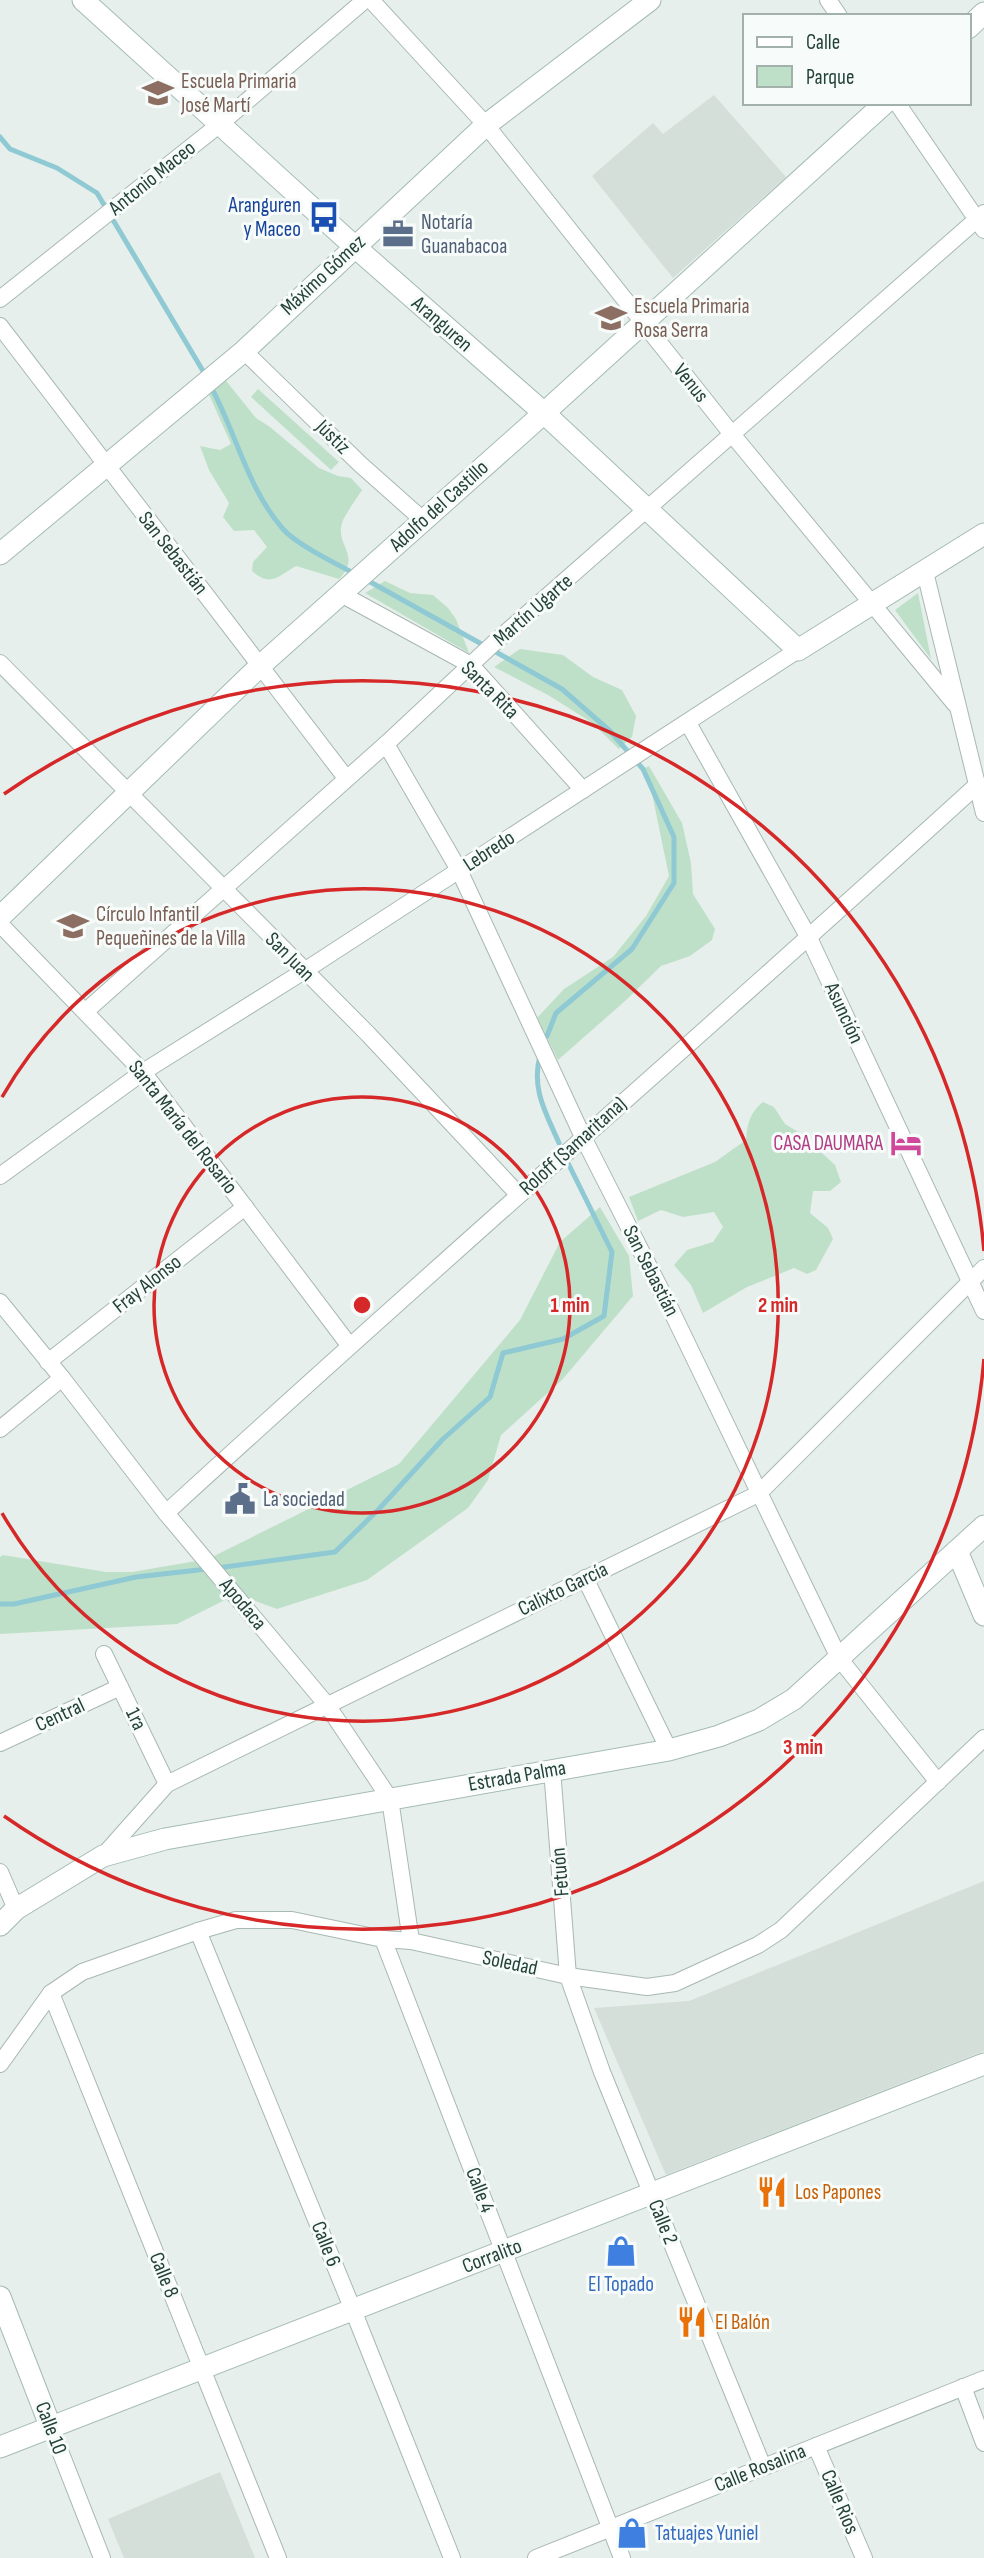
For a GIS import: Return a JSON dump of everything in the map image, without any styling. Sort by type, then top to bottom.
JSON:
[{"type":"street","name":"Antonio Maceo","points":[[0,299],[220,124],[365,0]]},
{"type":"street","name":"Venus","points":[[371,0],[486,125],[731,433],[955,704]]},
{"type":"street","name":"Máximo Gómez","points":[[0,554],[244,351],[486,125],[650,0]]},
{"type":"street","name":"Aranguren","points":[[85,1],[354,246],[544,413],[798,650]]},
{"type":"street","points":[[970,26],[984,13]]},
{"type":"street","name":"Adolfo del Castillo","points":[[0,917],[260,666],[643,324],[883,105]]},
{"type":"street","points":[[898,105],[982,221]]},
{"type":"street","name":"Martín Ugarte","points":[[86,1011],[731,433],[982,221]]},
{"type":"street","name":"San Sebastián","points":[[0,326],[346,778]]},
{"type":"street","name":"Jústiz","points":[[244,351],[360,464],[424,520]]},
{"type":"street","name":"Lebredo","points":[[0,1176],[144,1072],[646,751],[798,650],[984,534]]},
{"type":"street","name":"Venus","points":[[925,572],[955,704],[980,786],[984,813]]},
{"type":"street","name":"Santa Rita","points":[[345,591],[475,661],[583,790]]},
{"type":"street","name":"San Juan","points":[[0,663],[368,1034],[518,1194]]},
{"type":"street","name":"Asunción","points":[[688,723],[809,938],[984,1311]]},
{"type":"street","name":"San Sebastián","points":[[386,744],[459,870],[583,1137],[671,1310],[839,1658],[938,1782]]},
{"type":"street","name":"Roloff (Samaritana)","points":[[166,1513],[518,1194],[980,786]]},
{"type":"street","name":"Santa María del Rosario","points":[[0,924],[144,1072],[349,1345]]},
{"type":"street","name":"Fray Alonso","points":[[48,1362],[245,1207]]},
{"type":"street","name":"Calixto García","points":[[103,1856],[167,1784],[758,1494],[984,1268]]},
{"type":"street","name":"Apodaca","points":[[0,1302],[166,1513],[327,1705],[390,1798],[411,1941]]},
{"type":"street","points":[[0,1429],[62,1378]]},
{"type":"street","name":"Estrada Palma","points":[[0,1924],[16,1909],[103,1856],[165,1839],[669,1750],[719,1736],[759,1720],[794,1699],[984,1526]]},
{"type":"street","points":[[957,1551],[984,1615]]},
{"type":"street","points":[[585,1578],[669,1750]]},
{"type":"street","name":"1ra","points":[[104,1654],[167,1784]]},
{"type":"street","name":"Central","points":[[0,1743],[120,1687]]},
{"type":"street","name":"Soledad","points":[[0,2064],[51,1993],[82,1972],[236,1920],[292,1920],[383,1939],[411,1941],[568,1976],[647,1987],[675,1983],[758,1945],[781,1930],[984,1738]]},
{"type":"street","name":"Fetuón","points":[[552,1769],[568,1976]]},
{"type":"street","points":[[0,1872],[16,1909]]},
{"type":"street","name":"Calle 6","points":[[198,1931],[354,2310],[452,2558]]},
{"type":"street","name":"Calle 4","points":[[383,1939],[622,2558]]},
{"type":"street","name":"Calle 2","points":[[568,1976],[602,2072],[763,2467]]},
{"type":"street","name":"Calle 8","points":[[51,1993],[278,2558]]},
{"type":"street","name":"Corralito","points":[[0,2447],[984,2064]]},
{"type":"street","name":"Calle 10","points":[[0,2297],[102,2558]]},
{"type":"street","name":"Calle Rosalina","points":[[536,2558],[984,2379]]},
{"type":"street","points":[[962,2388],[984,2443]]},
{"type":"street","name":"Calle Rios","points":[[816,2446],[864,2558]]},
{"type":"shaded area","points":[[714,95],[786,177],[673,278],[592,176],[653,123],[663,134]]},
{"type":"shaded area","points":[[984,1881],[984,2051],[666,2175],[594,2008],[689,2001]]},
{"type":"shaded area","points":[[220,2472],[255,2558],[124,2558],[108,2519]]},
{"type":"green space","points":[[223,377],[256,418],[319,468],[351,478],[362,490],[342,523],[342,538],[348,564],[339,579],[296,566],[274,579],[264,579],[252,571],[253,562],[267,547],[254,530],[234,531],[223,517],[229,503],[209,470],[200,446],[220,450],[231,444],[207,390]]},
{"type":"green space","points":[[258,389],[339,462],[331,470],[251,397]]},
{"type":"green space","points":[[385,581],[410,593],[433,595],[456,619],[469,653],[365,593]]},
{"type":"green space","points":[[918,593],[931,659],[895,610]]},
{"type":"green space","points":[[520,649],[563,655],[593,677],[622,690],[636,716],[632,737],[619,749],[591,722],[548,695],[494,667]]},
{"type":"green space","points":[[649,766],[682,823],[691,863],[693,894],[715,929],[712,940],[690,956],[661,966],[558,1060],[537,1018],[564,989],[613,957],[646,916],[669,876],[650,784],[643,769]]},
{"type":"green space","points":[[763,1102],[774,1107],[785,1124],[800,1133],[835,1165],[841,1182],[830,1191],[813,1191],[810,1213],[828,1228],[833,1239],[816,1270],[807,1274],[794,1268],[747,1287],[703,1313],[691,1285],[674,1265],[687,1250],[713,1242],[723,1227],[714,1212],[683,1217],[661,1210],[638,1221],[629,1197],[715,1162],[746,1140],[750,1119]]},
{"type":"green space","points":[[600,1207],[629,1256],[633,1296],[562,1380],[501,1435],[488,1480],[468,1508],[367,1580],[277,1609],[237,1594],[177,1624],[0,1634],[0,1557],[3,1555],[106,1572],[132,1572],[208,1559],[399,1464],[520,1320],[560,1242]]},
{"type":"waterway","points":[[0,137],[10,149],[57,168],[97,193],[206,376]]},
{"type":"waterway","points":[[210,385],[260,496],[283,529],[318,554],[357,575]]},
{"type":"waterway","points":[[365,579],[562,689],[610,731],[643,769],[674,837],[674,883],[632,949],[556,1013],[547,1036]]},
{"type":"waterway","points":[[540,1056],[537,1079],[539,1090],[559,1143]]},
{"type":"waterway","points":[[217,1568],[335,1552],[379,1509],[442,1440],[490,1397],[503,1353],[563,1339],[604,1316],[612,1252],[567,1161]]},
{"type":"waterway","points":[[0,1604],[14,1604],[136,1577],[207,1569]]},
{"type":"place","name":"Escuela Primaria José Martí","points":[[158,93]]},
{"type":"place","name":"Aranguren y Maceo","points":[[324,217]]},
{"type":"place","name":"Notaría Guanabacoa","points":[[398,234]]},
{"type":"place","name":"Escuela Primaria Rosa Serra","points":[[611,318]]},
{"type":"place","name":"Círculo Infantil Pequeñines de la Villa","points":[[73,926]]},
{"type":"place","name":"CASA DAUMARA","points":[[906,1143]]},
{"type":"place","name":"La sociedad","points":[[240,1499]]},
{"type":"place","name":"Los Papones","points":[[772,2192]]},
{"type":"place","name":"El Topado","points":[[621,2251]]},
{"type":"place","name":"El Balón","points":[[692,2322]]},
{"type":"place","name":"Tatuajes Yuniel","points":[[632,2533]]}]
